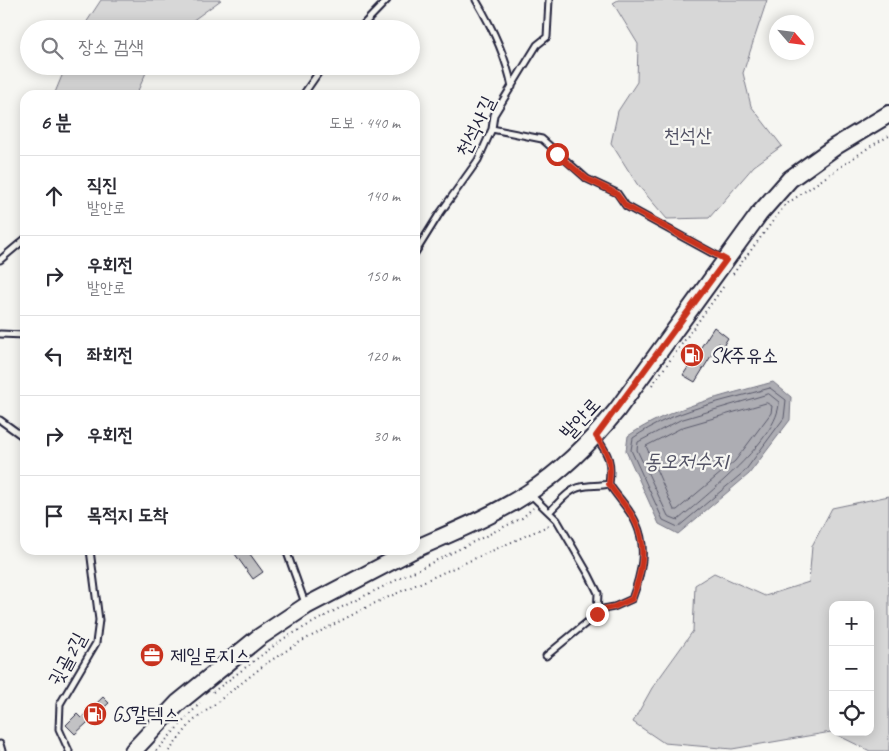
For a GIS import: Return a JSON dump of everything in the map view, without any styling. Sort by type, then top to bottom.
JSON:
[{"type":"main road","name":"발안로","points":[[420,547],[492,514],[534,498],[596,436],[729,268],[759,214],[790,178],[836,146],[889,114]]},
{"type":"main road","name":"발안로","points":[[133,751],[178,703],[258,638],[306,606],[404,555]]},
{"type":"lane","points":[[368,20],[387,0]]},
{"type":"lane","name":"천석사길","points":[[476,0],[500,48],[509,71],[512,87]]},
{"type":"lane","name":"천석사길","points":[[420,245],[478,160],[492,129],[494,115],[537,45],[547,37],[549,0]]},
{"type":"lane","points":[[306,90],[316,75]]},
{"type":"lane","points":[[492,129],[542,140],[587,179],[616,193],[626,206],[729,268]]},
{"type":"lane","points":[[0,260],[20,243]]},
{"type":"lane","points":[[0,334],[20,335]]},
{"type":"lane","points":[[0,420],[20,434]]},
{"type":"lane","points":[[596,436],[608,453],[611,469],[609,484],[636,522],[641,543],[642,567],[632,599],[614,607],[598,610]]},
{"type":"lane","points":[[550,512],[573,490],[581,486],[592,487],[609,484]]},
{"type":"lane","points":[[534,498],[557,520],[598,593],[597,614],[546,656]]},
{"type":"lane","name":"귓골2길","points":[[69,751],[59,729],[60,704],[96,643],[99,631],[91,555]]},
{"type":"lane","points":[[288,555],[306,606]]},
{"type":"lane","points":[[0,744],[2,751]]},
{"type":"path","points":[[729,268],[785,205],[871,146],[889,136]]},
{"type":"path","points":[[647,392],[726,283]]},
{"type":"path","points":[[209,696],[284,639],[336,610],[522,518],[534,498]]},
{"type":"path","points":[[169,751],[192,722],[267,664],[300,642],[372,604],[552,525],[557,520]]},
{"type":"path","points":[[156,751],[201,702]]},
{"type":"green space","points":[[101,0],[221,0],[193,20],[88,20]]},
{"type":"green space","name":"천석산","points":[[618,0],[767,0],[743,73],[751,106],[782,146],[754,166],[709,218],[667,219],[637,184],[611,143],[618,111],[637,82],[638,44],[613,3]]},
{"type":"green space","points":[[62,75],[145,75],[138,90],[56,90]]},
{"type":"green space","points":[[889,496],[889,751],[870,751],[839,736],[874,736],[874,601],[829,601],[829,732],[732,749],[664,743],[633,722],[652,688],[693,631],[695,585],[714,573],[765,596],[809,582],[812,546],[832,508]]},
{"type":"water","name":"동오저수지","points":[[773,382],[791,397],[790,420],[749,474],[678,534],[659,524],[626,451],[628,436],[662,417],[698,403]]},
{"type":"building","points":[[714,327],[728,338],[723,346],[719,343],[695,382],[683,375]]},
{"type":"building","points":[[236,555],[251,555],[263,572],[253,579]]},
{"type":"building","points":[[103,697],[109,703],[75,734],[66,725],[77,714],[81,718]]},
{"type":"place","name":"SK주유소","points":[[692,355]]},
{"type":"place","name":"제일로지스","points":[[152,655]]},
{"type":"place","name":"GS칼텍스","points":[[95,714]]},
{"type":"route","points":[[557,154],[587,179],[616,193],[626,206],[726,260],[596,436],[608,453],[611,469],[609,484],[636,522],[641,543],[642,567],[632,599],[614,607],[598,610],[597,614]]}]
